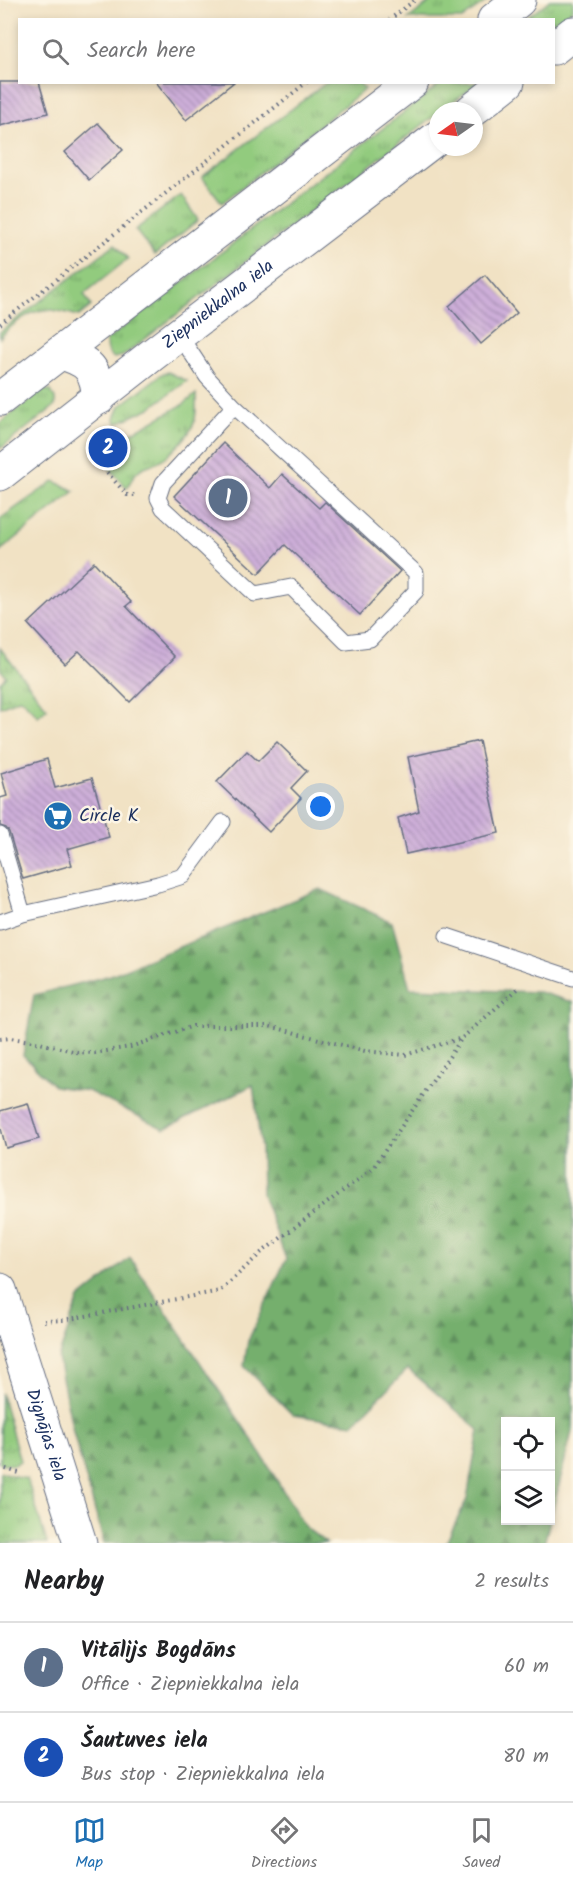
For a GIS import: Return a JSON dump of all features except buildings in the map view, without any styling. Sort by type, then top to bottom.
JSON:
[{"type":"main road","points":[[496,18],[519,0]]},
{"type":"main road","points":[[555,47],[573,33]]},
{"type":"main road","points":[[0,399],[409,84]]},
{"type":"main road","points":[[482,102],[505,84]]},
{"type":"main road","name":"Ziepniekkalna iela","points":[[0,474],[429,144]]},
{"type":"main road","points":[[61,353],[78,358],[92,370],[97,380],[99,398]]},
{"type":"main road","name":"Dignājas iela","points":[[0,1290],[80,1543]]},
{"type":"lane","points":[[180,336],[207,377],[234,406],[416,573],[416,591],[370,639],[346,642],[291,586],[255,594],[163,508],[158,498],[163,483],[234,406]]},
{"type":"lane","points":[[0,922],[23,914],[159,884],[183,876],[223,822]]},
{"type":"lane","points":[[0,835],[23,914]]},
{"type":"lane","points":[[447,936],[573,978]]},
{"type":"path","points":[[392,18],[415,0]]},
{"type":"path","points":[[0,324],[304,84]]},
{"type":"path","points":[[87,450],[127,495],[158,498]]},
{"type":"path","points":[[10,1323],[64,1320],[220,1291],[261,1253],[373,1168],[462,1038],[543,968]]},
{"type":"path","points":[[0,1039],[31,1041],[76,1052],[94,1053],[130,1047],[193,1026],[269,1026],[365,1051],[405,1055],[462,1038]]},
{"type":"path","points":[[0,1467],[30,1476]]},
{"type":"green space","points":[[433,0],[488,0],[463,18],[409,18]]},
{"type":"green space","points":[[550,0],[573,0],[573,9],[555,23],[555,18],[526,18]]},
{"type":"green space","points":[[325,84],[360,84],[365,89],[222,203],[202,177]]},
{"type":"green space","points":[[441,84],[477,84],[452,102],[429,102],[429,120],[123,356],[114,358],[106,348],[107,340]]},
{"type":"green space","points":[[181,195],[198,220],[155,255],[135,230]]},
{"type":"green space","points":[[115,244],[128,259],[84,294],[91,306],[79,316],[54,310],[40,310],[25,316],[0,338],[0,332]]},
{"type":"green space","points":[[168,372],[187,381],[150,408],[116,424],[115,418],[120,406],[162,374]]},
{"type":"green space","points":[[43,390],[51,391],[55,399],[55,406],[0,449],[0,423]]},
{"type":"green space","points":[[196,394],[195,420],[186,436],[167,456],[141,469],[127,488],[97,452],[184,404]]},
{"type":"green space","points":[[54,481],[75,491],[0,551],[0,519]]},
{"type":"green space","points":[[0,648],[47,708],[38,716],[23,700],[18,699],[0,707],[0,682],[6,676],[0,669]]},
{"type":"green space","points":[[320,889],[392,922],[410,988],[539,992],[573,1002],[573,1427],[555,1501],[555,1417],[501,1417],[501,1525],[549,1525],[544,1543],[446,1543],[467,1499],[479,1430],[408,1369],[353,1424],[293,1415],[244,1366],[248,1341],[286,1259],[262,1194],[261,1149],[253,1085],[164,1129],[88,1091],[54,1086],[23,1055],[34,995],[111,975]]},
{"type":"green space","points":[[130,1258],[255,1444],[305,1527],[326,1543],[104,1543],[73,1432],[58,1358],[79,1299]]},
{"type":"green space","points":[[1,1393],[20,1461],[14,1465],[0,1463]]},
{"type":"green space","points":[[0,1472],[27,1479],[47,1543],[0,1543]]},
{"type":"place","name":"Šautuves iela","points":[[108,448]]},
{"type":"place","name":"Vitālijs Bogdāns","points":[[228,498]]},
{"type":"place","name":"Circle K","points":[[58,816]]}]
